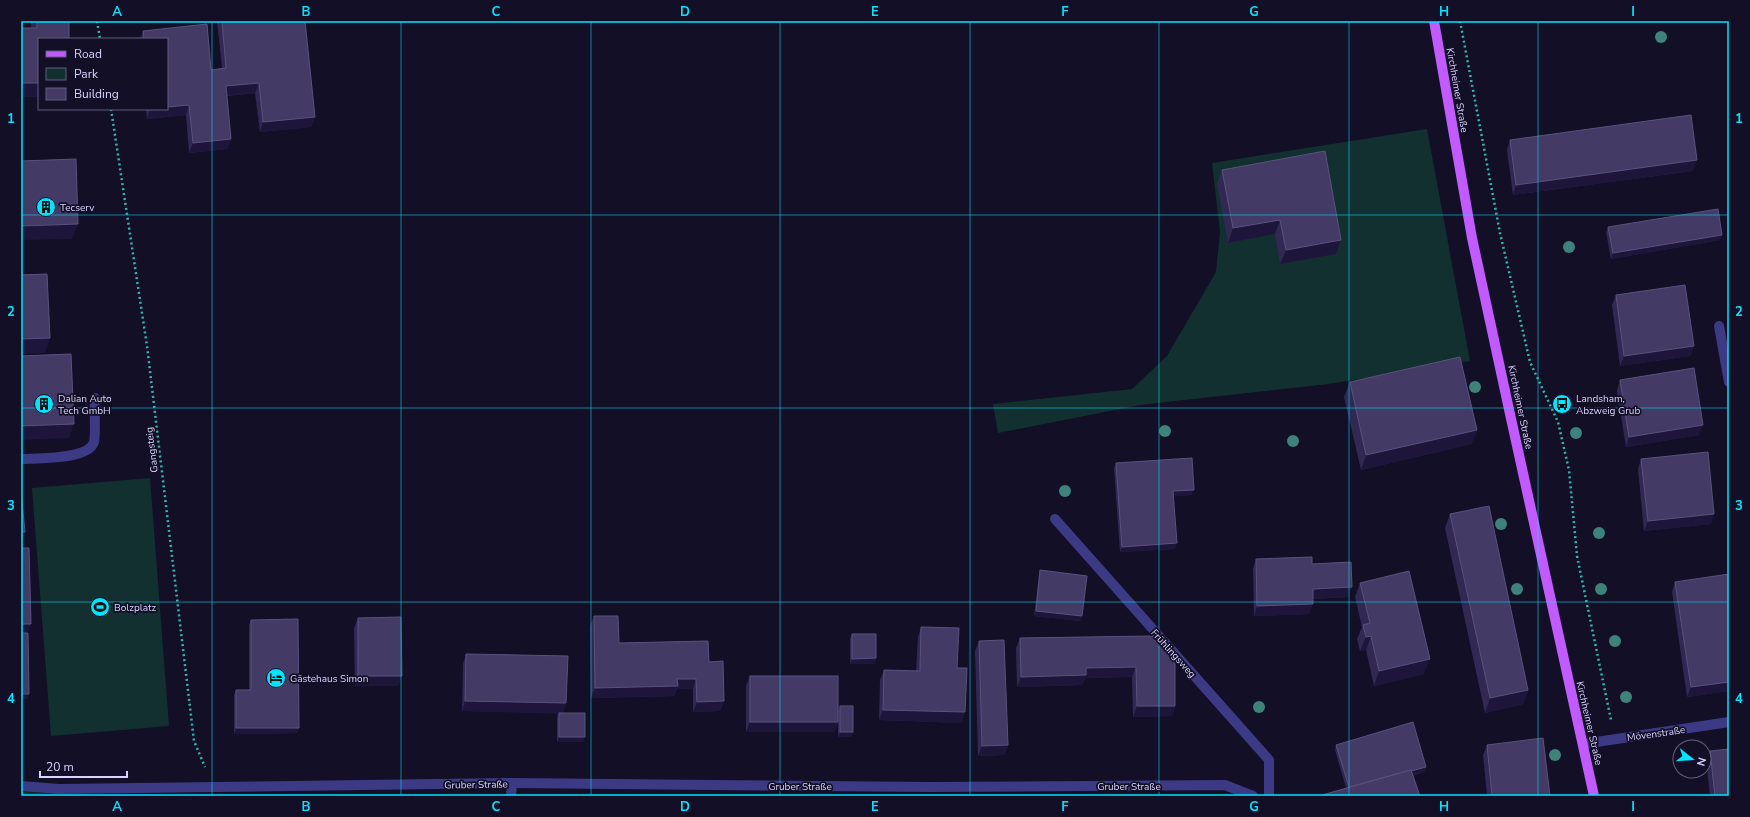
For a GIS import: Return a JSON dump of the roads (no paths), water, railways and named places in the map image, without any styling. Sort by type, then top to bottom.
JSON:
[{"type":"main road","name":"Kirchheimer Straße","points":[[1434,21],[1472,238],[1594,796]]},
{"type":"street","points":[[1718,326],[1729,382]]},
{"type":"street","points":[[21,460],[77,456],[89,449],[94,443],[94,398]]},
{"type":"street","name":"Frühlingsweg","points":[[1055,519],[1269,760],[1269,796]]},
{"type":"street","name":"Mövenstraße","points":[[1583,744],[1729,722]]},
{"type":"street","points":[[511,796],[512,783]]},
{"type":"street","name":"Gruber Straße","points":[[21,786],[59,789],[213,791],[512,783],[931,791],[1225,785],[1253,796]]},
{"type":"place","name":"Tecserv","points":[[46,207]]},
{"type":"place","name":"Dalian Auto Tech GmbH","points":[[44,404]]},
{"type":"place","name":"Landsham, Abzweig Grub","points":[[1562,404]]},
{"type":"place","name":"Bolzplatz","points":[[100,607]]},
{"type":"place","name":"Gästehaus Simon","points":[[276,678]]}]
